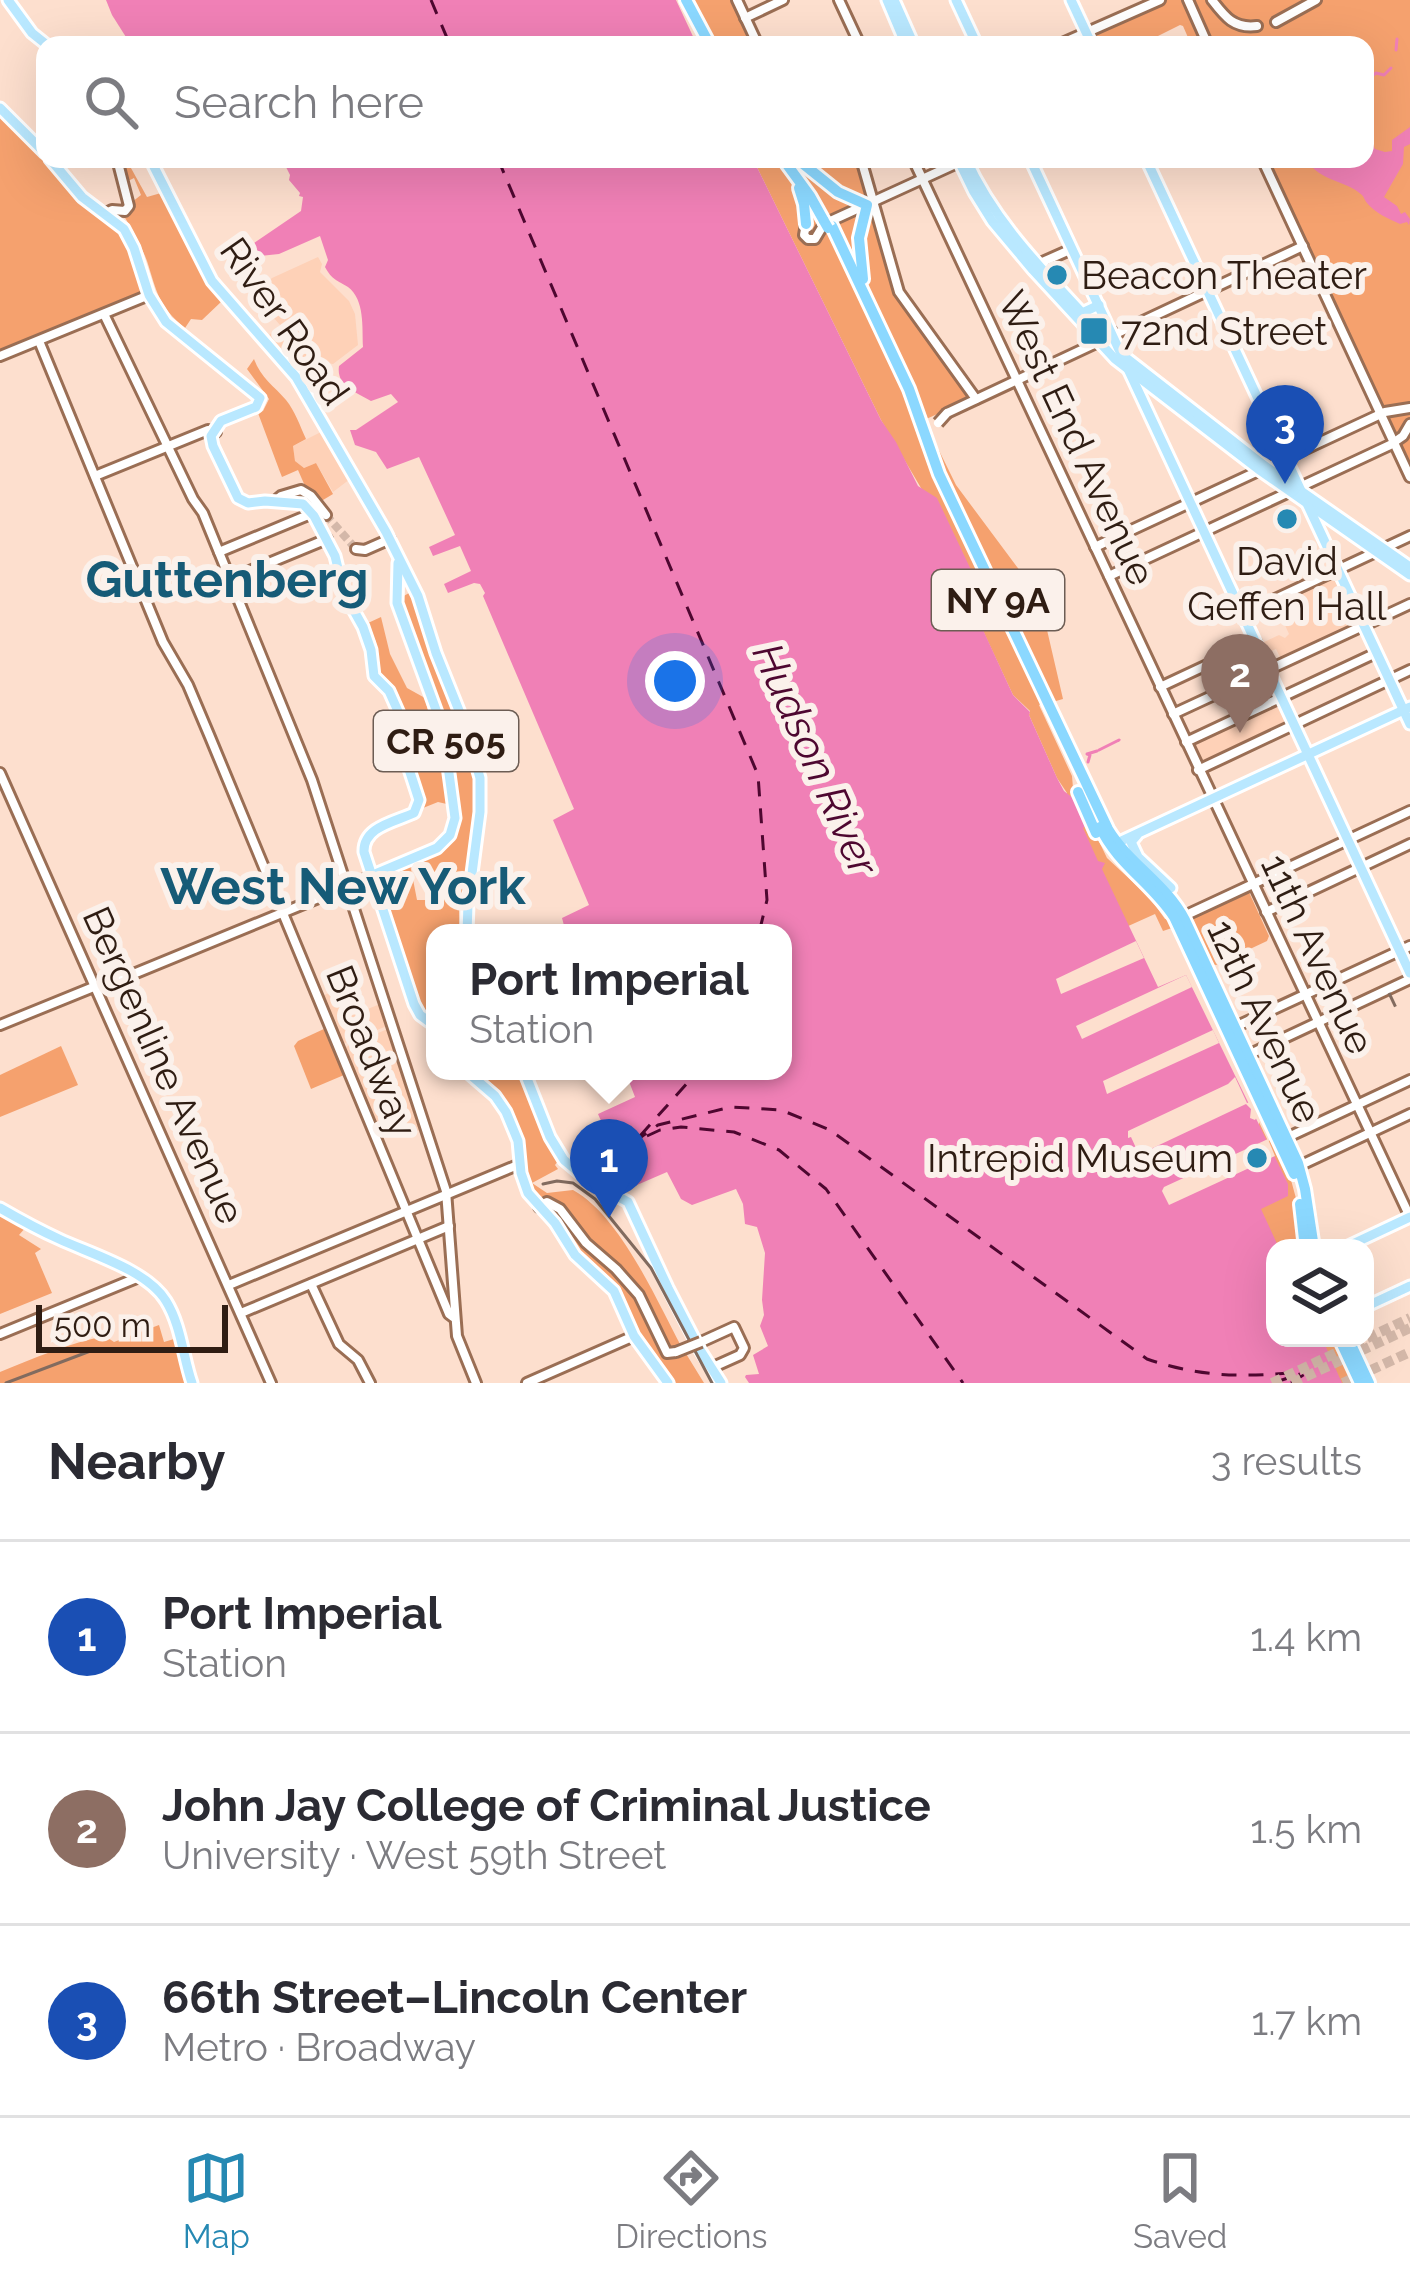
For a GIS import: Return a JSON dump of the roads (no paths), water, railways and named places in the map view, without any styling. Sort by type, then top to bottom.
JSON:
[{"type":"highway","points":[[682,0],[701,36]]},
{"type":"highway","points":[[791,168],[806,224]]},
{"type":"highway","points":[[793,168],[872,309],[912,398]]},
{"type":"highway","points":[[802,168],[838,192],[870,204],[860,226],[859,248],[872,309]]},
{"type":"highway","points":[[827,224],[912,398],[924,417],[938,423]]},
{"type":"highway","name":"NY 9A","points":[[912,398],[933,471],[1101,823],[1117,843]]},
{"type":"highway","points":[[1078,792],[1106,853],[1171,919],[1178,918]]},
{"type":"highway","points":[[1101,823],[1104,844],[1119,868]]},
{"type":"highway","name":"12th Avenue","points":[[1101,823],[1113,852],[1178,918]]},
{"type":"highway","name":"12th Avenue","points":[[1117,843],[1172,894],[1178,918],[1299,1166],[1308,1239]]},
{"type":"highway","name":"12th Avenue","points":[[1283,1140],[1307,1239]]},
{"type":"highway","points":[[1344,1347],[1364,1383]]},
{"type":"highway","points":[[1351,1347],[1364,1383]]},
{"type":"main road","points":[[8,0],[37,36]]},
{"type":"main road","points":[[891,0],[906,36]]},
{"type":"main road","points":[[956,0],[973,36]]},
{"type":"main road","points":[[1071,0],[1088,36]]},
{"type":"main road","points":[[0,108],[36,145]]},
{"type":"main road","points":[[58,168],[82,196],[128,234],[149,295],[166,322],[259,396],[259,404],[221,421],[211,440],[238,498],[248,503],[296,502],[308,507],[338,564],[344,593],[371,650],[374,676],[389,691],[404,727],[406,763],[419,800],[414,813],[371,832],[363,848],[416,1009],[426,1018]]},
{"type":"main road","name":"River Road","points":[[155,168],[212,281],[290,369],[390,539],[418,596],[480,778],[467,924]]},
{"type":"main road","points":[[964,168],[993,221],[1098,342],[1264,469],[1410,571]]},
{"type":"main road","points":[[966,168],[992,207],[1082,313],[1099,305]]},
{"type":"main road","points":[[1034,168],[1360,868],[1405,948],[1410,976]]},
{"type":"main road","points":[[1150,168],[1298,492],[1407,709],[1410,724]]},
{"type":"main road","points":[[1122,352],[1264,469]]},
{"type":"main road","name":"CR 505","points":[[373,875],[437,848],[450,835],[455,818],[443,729],[399,610],[398,558]]},
{"type":"main road","points":[[397,598],[410,578]]},
{"type":"main road","points":[[397,598],[408,591],[418,596]]},
{"type":"main road","points":[[1117,843],[1407,709]]},
{"type":"main road","name":"12th Avenue","points":[[1140,833],[1130,842],[1135,853],[1172,894]]},
{"type":"main road","points":[[476,1080],[506,1112],[518,1141],[527,1191],[575,1255],[614,1291],[634,1336],[668,1383]]},
{"type":"main road","points":[[528,1080],[564,1160],[628,1202],[721,1383]]},
{"type":"main road","points":[[0,1208],[155,1288],[167,1303],[192,1383]]},
{"type":"main road","points":[[1366,1239],[1409,1221]]},
{"type":"main road","points":[[1374,1303],[1410,1286]]},
{"type":"street","points":[[737,0],[754,36]]},
{"type":"street","points":[[745,18],[783,0]]},
{"type":"street","points":[[839,0],[856,36]]},
{"type":"street","points":[[1080,36],[1160,0]]},
{"type":"street","points":[[1188,0],[1204,36]]},
{"type":"street","points":[[1212,0],[1237,25],[1258,26]]},
{"type":"street","points":[[1276,22],[1316,0]]},
{"type":"street","points":[[106,213],[125,211],[129,206],[120,168]]},
{"type":"street","points":[[863,168],[900,295],[976,399]]},
{"type":"street","name":"West End Avenue","points":[[918,168],[1186,742]]},
{"type":"street","points":[[806,224],[804,235],[812,240],[827,224],[945,168]]},
{"type":"street","points":[[1266,168],[1381,415],[1404,433],[1410,477]]},
{"type":"street","points":[[938,423],[947,413],[1303,246]]},
{"type":"street","points":[[1038,264],[1072,249]]},
{"type":"street","points":[[0,356],[149,295]]},
{"type":"street","points":[[104,314],[203,513],[311,777],[446,1195],[457,1336],[476,1383]]},
{"type":"street","name":"Broadway","points":[[39,340],[163,642],[193,696],[448,1314],[455,1317]]},
{"type":"street","points":[[1095,547],[1381,415],[1410,408]]},
{"type":"street","points":[[95,476],[208,430],[215,432]]},
{"type":"street","points":[[1108,576],[1298,492],[1404,433]]},
{"type":"street","points":[[274,502],[302,490],[326,514]]},
{"type":"street","points":[[219,552],[313,513]]},
{"type":"street","points":[[1243,614],[1410,536]]},
{"type":"street","points":[[230,579],[327,539]]},
{"type":"street","points":[[356,549],[390,539]]},
{"type":"street","points":[[1173,714],[1410,604]]},
{"type":"street","points":[[1160,687],[1256,642]]},
{"type":"street","points":[[1186,742],[1376,652]]},
{"type":"street","points":[[1198,770],[1410,670]]},
{"type":"street","name":"11th Avenue","points":[[1186,742],[1409,1221]]},
{"type":"street","name":"Bergenline Avenue","points":[[0,772],[271,1383]]},
{"type":"street","points":[[1178,918],[1410,811]]},
{"type":"street","points":[[1266,912],[1410,844]]},
{"type":"street","points":[[0,1025],[373,875]]},
{"type":"street","points":[[1231,1029],[1405,948]]},
{"type":"street","points":[[1244,1057],[1410,976]]},
{"type":"street","points":[[1283,1140],[1410,1080]]},
{"type":"street","points":[[1299,1166],[1410,1114]]},
{"type":"street","points":[[229,1285],[520,1164]]},
{"type":"street","points":[[539,1207],[548,1202],[560,1209],[586,1244],[639,1295],[667,1352],[734,1327],[744,1348],[740,1355],[711,1368]]},
{"type":"street","points":[[241,1313],[449,1226]]},
{"type":"street","points":[[0,1334],[139,1277]]},
{"type":"street","points":[[310,1284],[339,1345],[358,1360],[370,1383]]},
{"type":"street","points":[[527,1383],[634,1336]]},
{"type":"water","points":[[106,0],[676,0],[693,36],[125,36]]},
{"type":"water","points":[[1410,127],[1403,164],[1384,197],[1401,214],[1405,212],[1409,225],[1378,213],[1355,190],[1315,168],[1374,168],[1374,147],[1392,151],[1392,140]]},
{"type":"water","name":"Hudson River","points":[[286,168],[757,168],[881,420],[918,486],[937,498],[981,591],[972,606],[1013,695],[1030,712],[1057,778],[1074,799],[1083,828],[1098,861],[1105,863],[1102,869],[1158,987],[1186,975],[1288,1184],[1288,1196],[1261,1209],[1275,1239],[1266,1239],[1266,1347],[1326,1347],[1342,1383],[749,1383],[746,1375],[759,1374],[753,1355],[768,1346],[760,1326],[765,1253],[757,1227],[745,1224],[736,1189],[692,1205],[681,1199],[667,1172],[630,1188],[619,1150],[598,1114],[635,1097],[628,1080],[792,1080],[792,924],[564,924],[562,918],[589,905],[553,820],[574,809],[485,593],[474,583],[448,593],[444,584],[471,571],[460,546],[433,556],[429,547],[455,535],[419,457],[387,469],[376,452],[355,445],[350,430],[398,402],[391,394],[371,401],[341,379],[339,366],[363,347],[357,299],[325,267],[328,260],[320,236],[279,254],[260,256],[254,243],[301,211],[303,197],[289,180]]},
{"type":"waterway","points":[[1396,50],[1397,39]]},
{"type":"waterway","points":[[1374,74],[1384,75],[1391,68]]},
{"type":"waterway","points":[[1099,750],[1119,740]]},
{"type":"waterway","points":[[1088,762],[1087,754],[1097,751]]},
{"type":"tunnel","points":[[326,515],[356,549]]},
{"type":"tunnel","points":[[1272,1383],[1410,1318]]},
{"type":"tunnel","points":[[1292,1383],[1410,1328]]},
{"type":"tunnel","points":[[1343,1383],[1410,1352]]},
{"type":"tram line","points":[[543,1184],[573,1183],[595,1199],[651,1268],[712,1383]]},
{"type":"tram line","points":[[6,1383],[93,1350]]},
{"type":"railway","points":[[1389,993],[1399,1014]]},
{"type":"place","name":"Beacon Theater","points":[[1057,275]]},
{"type":"place","name":"72nd Street","points":[[1094,331]]},
{"type":"place","name":"66th Street–Lincoln Center","points":[[1285,484]]},
{"type":"place","name":"David Geffen Hall","points":[[1287,519]]},
{"type":"place","name":"John Jay College of Criminal Justice","points":[[1240,733]]},
{"type":"place","name":"Intrepid Museum","points":[[1257,1158]]},
{"type":"place","name":"Port Imperial","points":[[609,1218]]},
{"type":"district","name":"Guttenberg","points":[[227,579]]},
{"type":"district","name":"West New York","points":[[343,886]]}]
